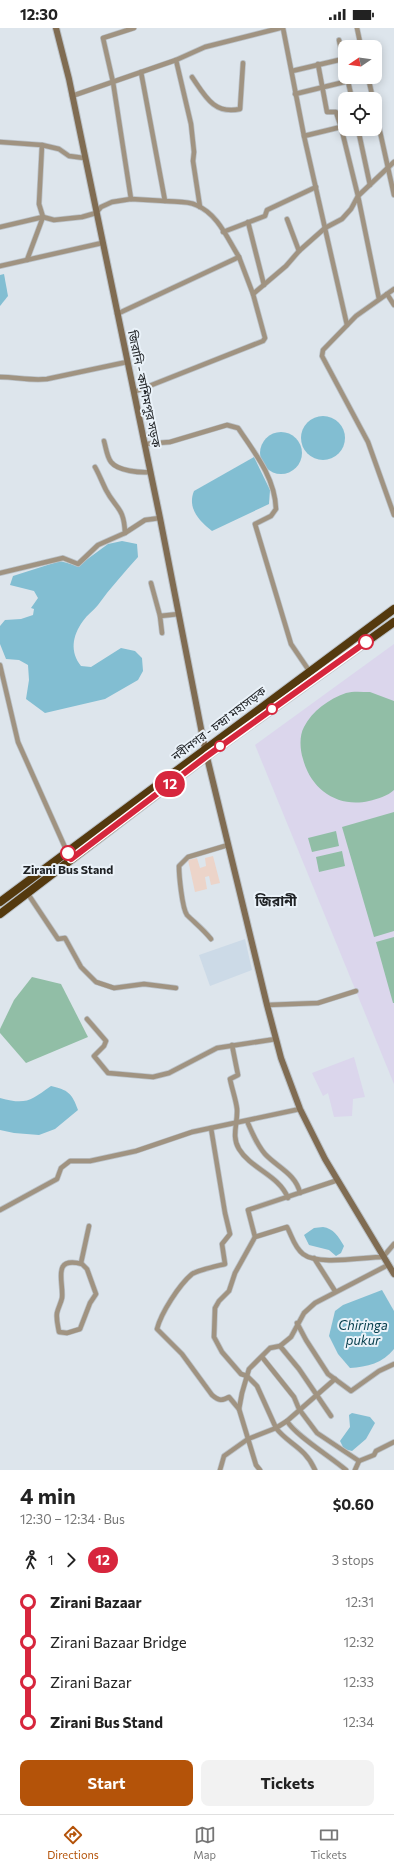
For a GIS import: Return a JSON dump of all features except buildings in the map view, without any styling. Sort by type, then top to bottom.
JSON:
[{"type":"highway","name":"নবীনগর - চন্দ্রা মহাসড়ক","points":[[0,902],[69,856],[394,609]]},
{"type":"highway","name":"নবীনগর - চন্দ্রা মহাসড়ক","points":[[206,752],[394,622]]},
{"type":"highway","name":"নবীনগর - চন্দ্রা মহাসড়ক","points":[[0,914],[28,894],[69,856]]},
{"type":"street","name":"জিরানি - কাশিমপুর সড়ক","points":[[56,28],[72,96],[151,472],[206,752],[266,1005],[281,1058],[300,1109],[338,1180],[394,1274]]},
{"type":"street","points":[[131,199],[113,82],[103,38],[134,28]]},
{"type":"street","points":[[72,96],[176,60],[205,47],[281,28],[292,71],[295,94],[304,136],[347,325]]},
{"type":"street","points":[[357,28],[360,40]]},
{"type":"street","points":[[176,60],[191,124],[194,152],[193,161],[200,207]]},
{"type":"street","points":[[292,71],[338,60]]},
{"type":"street","points":[[192,77],[209,102],[220,109],[231,111],[240,108],[243,64]]},
{"type":"street","points":[[318,64],[327,112],[336,112],[338,118]]},
{"type":"street","points":[[141,72],[165,201]]},
{"type":"street","points":[[295,94],[338,82]]},
{"type":"street","points":[[304,136],[338,128]]},
{"type":"street","points":[[343,136],[358,196],[379,299]]},
{"type":"street","points":[[360,136],[370,185]]},
{"type":"street","points":[[381,136],[394,196]]},
{"type":"street","points":[[0,142],[42,145],[59,149],[69,156],[84,158]]},
{"type":"street","points":[[27,260],[43,217],[39,204],[42,145]]},
{"type":"street","points":[[253,294],[286,266],[299,251],[325,228],[342,219],[351,210],[358,196],[394,162]]},
{"type":"street","points":[[224,232],[265,216],[267,210],[316,188]]},
{"type":"street","points":[[0,227],[43,217],[54,220],[96,213],[101,207],[112,202],[131,199],[195,204],[208,211],[216,220],[239,257],[253,294],[265,338],[263,341],[134,392]]},
{"type":"street","points":[[287,219],[299,251]]},
{"type":"street","points":[[248,222],[264,286]]},
{"type":"street","points":[[0,266],[102,243]]},
{"type":"street","points":[[117,314],[239,257]]},
{"type":"street","points":[[394,290],[356,316],[323,350],[322,356],[368,442],[394,515]]},
{"type":"street","points":[[387,294],[394,305]]},
{"type":"street","points":[[0,377],[35,380],[47,379],[128,362]]},
{"type":"street","points":[[145,444],[170,442],[226,425],[238,428],[265,468],[276,499],[276,510],[271,516],[254,524],[291,644],[310,672]]},
{"type":"street","points":[[104,441],[109,458],[116,466],[136,473],[151,472]]},
{"type":"street","points":[[95,467],[106,490],[119,507],[123,516],[125,533]]},
{"type":"street","points":[[0,573],[62,558],[78,564],[98,544],[125,533],[145,520],[160,518]]},
{"type":"street","points":[[151,583],[160,616],[162,633]]},
{"type":"street","points":[[160,616],[179,614]]},
{"type":"street","points":[[0,664],[18,742],[69,856]]},
{"type":"street","points":[[211,939],[202,927],[186,914],[178,878],[179,866],[188,857],[228,845]]},
{"type":"street","points":[[28,894],[58,939],[65,938],[81,968],[96,982],[114,988],[144,984],[176,988]]},
{"type":"street","points":[[266,1005],[318,1003],[356,991]]},
{"type":"street","points":[[87,1019],[106,1041],[104,1046],[94,1056],[108,1073],[153,1076],[169,1073],[217,1048],[276,1039]]},
{"type":"street","points":[[232,1045],[238,1075],[230,1079],[236,1109],[234,1134],[239,1149],[254,1166],[269,1175],[283,1189],[288,1198]]},
{"type":"street","points":[[0,1210],[56,1179],[61,1168],[68,1162],[90,1161],[136,1151],[192,1132],[236,1124],[300,1109]]},
{"type":"street","points":[[248,1121],[253,1135],[266,1154],[296,1182],[300,1193]]},
{"type":"street","points":[[212,1128],[225,1213],[230,1234],[222,1244],[225,1264],[193,1274],[175,1294],[159,1320],[157,1329],[182,1354],[212,1395],[218,1400],[229,1397],[239,1409],[256,1465],[260,1470]]},
{"type":"street","points":[[255,1237],[248,1210],[288,1198],[338,1180]]},
{"type":"street","points":[[82,1264],[89,1226]]},
{"type":"street","points":[[315,1470],[312,1462],[300,1448],[280,1434],[258,1386],[247,1376],[241,1374],[222,1352],[214,1336],[215,1308],[219,1301],[229,1291],[238,1267],[255,1237],[287,1227],[296,1247],[302,1254],[314,1258],[384,1258],[394,1244]]},
{"type":"street","points":[[314,1258],[335,1291]]},
{"type":"street","points":[[74,1262],[82,1264],[87,1269],[96,1294],[90,1303],[80,1329],[67,1333],[59,1332],[57,1313],[62,1300],[60,1272],[64,1266],[69,1263],[74,1262]]},
{"type":"street","points":[[239,1409],[249,1369],[270,1348],[280,1346],[291,1336],[304,1313],[315,1303],[335,1291],[388,1265]]},
{"type":"street","points":[[297,1323],[328,1374],[351,1392],[379,1371],[394,1364]]},
{"type":"street","points":[[280,1346],[317,1394],[324,1408],[331,1416]]},
{"type":"street","points":[[262,1357],[294,1397],[299,1410],[317,1433],[359,1461]]},
{"type":"street","points":[[220,1470],[224,1456],[248,1439],[276,1428],[288,1421],[334,1379]]},
{"type":"street","points":[[288,1421],[290,1426],[301,1436],[346,1470]]},
{"type":"street","points":[[355,1470],[359,1461],[374,1455],[376,1451],[394,1442]]},
{"type":"shaded area","points":[[394,644],[394,1084],[255,745]]},
{"type":"shaded area","points":[[213,856],[220,883],[211,885],[209,876],[205,877],[207,889],[195,892],[188,860],[197,858],[200,868],[206,866],[205,858]]},
{"type":"shaded area","points":[[245,939],[252,970],[210,986],[199,955]]},
{"type":"shaded area","points":[[354,1057],[365,1097],[353,1099],[352,1116],[334,1117],[328,1093],[323,1096],[312,1073]]},
{"type":"green space","points":[[370,692],[394,701],[394,790],[386,796],[369,801],[347,802],[327,794],[312,780],[302,755],[300,743],[301,735],[307,721],[327,702],[346,693]]},
{"type":"green space","points":[[394,812],[394,931],[374,937],[342,827]]},
{"type":"green space","points":[[336,831],[339,846],[312,852],[308,838]]},
{"type":"green space","points":[[342,851],[345,866],[319,872],[316,857]]},
{"type":"green space","points":[[394,937],[394,1003],[393,1003],[376,942]]},
{"type":"green space","points":[[32,977],[61,984],[88,1037],[26,1063],[0,1033],[0,1029],[14,1000]]},
{"type":"water","points":[[4,274],[8,296],[0,306],[0,275]]},
{"type":"water","points":[[323,416],[335,420],[341,426],[345,438],[341,450],[335,456],[323,460],[311,456],[305,450],[301,438],[305,426],[311,420]]},
{"type":"water","points":[[281,432],[296,438],[302,453],[296,468],[281,474],[266,468],[260,453],[266,438]]},
{"type":"water","points":[[254,457],[270,490],[269,504],[212,531],[203,523],[193,508],[192,497],[194,491]]},
{"type":"water","points":[[122,541],[137,544],[138,557],[83,621],[76,632],[74,650],[77,661],[81,666],[91,667],[121,648],[135,651],[142,658],[143,671],[138,680],[105,699],[45,713],[26,699],[29,680],[28,665],[19,660],[6,659],[0,644],[0,626],[5,620],[21,619],[33,615],[34,609],[31,608],[38,598],[34,591],[10,585],[13,576],[60,561],[78,566],[108,544]]},
{"type":"water","points":[[51,1086],[69,1093],[78,1110],[55,1129],[39,1135],[0,1130],[0,1098],[16,1101],[27,1100],[38,1095]]},
{"type":"water","points":[[323,1227],[333,1231],[344,1246],[341,1253],[336,1256],[329,1250],[309,1245],[304,1235],[314,1228]]},
{"type":"water","name":"Chiringa pukur","points":[[382,1290],[394,1311],[394,1349],[380,1361],[362,1367],[350,1368],[338,1354],[329,1336],[335,1311],[343,1305]]},
{"type":"water","points":[[352,1413],[370,1417],[375,1423],[366,1439],[352,1451],[344,1449],[340,1441],[350,1427],[349,1415]]},
{"type":"bus line","name":"12","points":[[68,853],[71,859],[207,756],[366,642]]},
{"type":"place","name":"Zirani Bus Stand","points":[[68,853]]},
{"type":"district","name":"জিরানী","points":[[276,901]]}]
